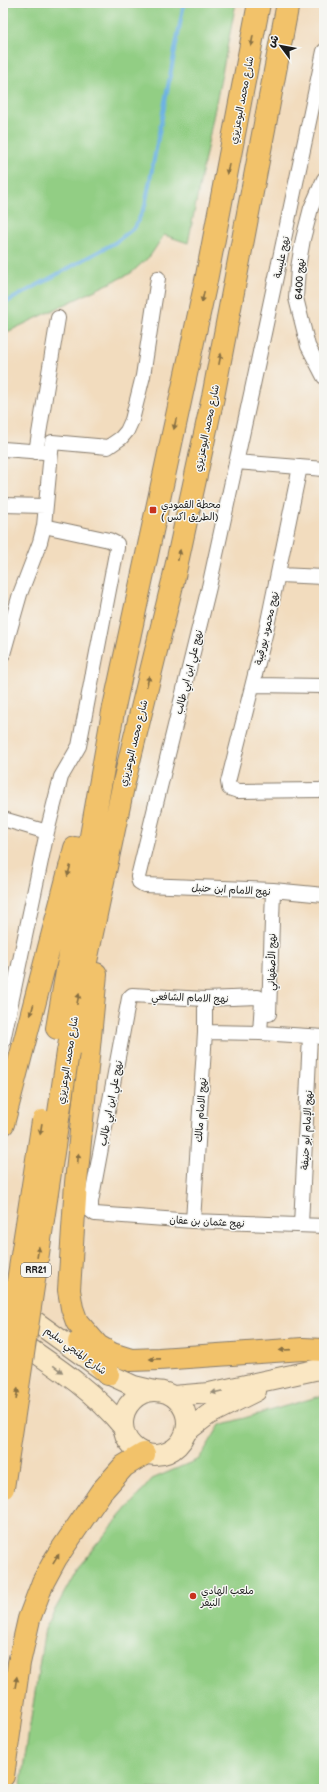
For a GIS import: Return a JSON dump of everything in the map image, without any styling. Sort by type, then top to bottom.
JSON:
[{"type":"highway","name":"شارع محمد البوعزيزي","points":[[3,1488],[61,1050],[113,712],[205,286],[260,3]]},
{"type":"highway","name":"شارع محمد البوعزيزي","points":[[3,1377],[61,1050],[74,1018],[124,782],[173,581],[213,397],[288,3]]},
{"type":"highway","points":[[3,1124],[77,842],[113,712]]},
{"type":"highway","points":[[124,782],[115,858],[96,975],[76,1184],[69,1290],[72,1308],[77,1322],[98,1346],[112,1354],[131,1360],[303,1349],[324,1350]]},
{"type":"highway","points":[[76,1184],[61,1269],[60,1290],[63,1309],[68,1325],[77,1341],[108,1374]]},
{"type":"highway","points":[[3,1776],[19,1663],[29,1619],[43,1582],[56,1558],[101,1492],[124,1466],[144,1454]]},
{"type":"main road","name":"شارع المنجي سليم","points":[[3,1298],[108,1374],[134,1386],[164,1394]]},
{"type":"main road","points":[[3,1330],[85,1389],[109,1409],[123,1427],[125,1435],[130,1443],[144,1454]]},
{"type":"main road","name":"شارع المنجي سليم","points":[[123,1427],[124,1416],[128,1406],[135,1398],[144,1393],[209,1393],[324,1368]]},
{"type":"main road","name":"شارع المنجي سليم","points":[[144,1454],[154,1456],[170,1452],[182,1442],[186,1432],[208,1415],[283,1378]]},
{"type":"main road","points":[[164,1394],[181,1403],[186,1412],[188,1422],[186,1432]]},
{"type":"street","name":"نهج عليسة","points":[[236,462],[324,51]]},
{"type":"street","name":"نهج 6400","points":[[324,179],[311,208],[303,239],[298,268],[296,298],[308,346],[324,377]]},
{"type":"street","points":[[285,237],[303,239]]},
{"type":"street","points":[[43,452],[53,440],[108,447],[121,438],[127,431],[132,420],[143,376],[158,278]]},
{"type":"street","points":[[3,654],[20,594],[40,542],[44,526],[45,506],[43,452],[58,318]]},
{"type":"street","points":[[3,449],[43,452]]},
{"type":"street","points":[[236,462],[324,469]]},
{"type":"street","name":"نهج علي ابن ابي طالب","points":[[139,882],[138,877],[209,587],[236,462]]},
{"type":"street","name":"نهج محمود بورقيبة","points":[[300,467],[279,575],[228,782],[229,788],[238,791],[324,790]]},
{"type":"street","points":[[3,505],[45,506]]},
{"type":"street","points":[[4,1033],[47,832],[61,777],[78,746],[117,548],[117,544],[109,540],[44,526]]},
{"type":"street","points":[[279,575],[324,577]]},
{"type":"street","points":[[253,685],[324,686]]},
{"type":"street","points":[[3,819],[47,832]]},
{"type":"street","name":"نهج الامام ابن حنبل","points":[[139,882],[144,885],[272,890],[324,895]]},
{"type":"street","name":"نهج الأصفهاني","points":[[264,1034],[272,890]]},
{"type":"street","name":"نهج علي ابن ابي طالب","points":[[91,1211],[90,1207],[130,998],[132,995]]},
{"type":"street","name":"نهج الامام الشافعي","points":[[132,995],[205,999],[258,997],[261,998],[262,1001],[264,1034]]},
{"type":"street","name":"نهج الامام مالك","points":[[193,1221],[205,1032],[205,999]]},
{"type":"street","points":[[205,1032],[317,1037]]},
{"type":"street","name":"نهج الإمام ابو حنيفة","points":[[302,1225],[317,1037]]},
{"type":"street","name":"نهج عثمان بن عفان","points":[[91,1211],[95,1214],[193,1221],[324,1226]]},
{"type":"green space","points":[[3,3],[236,3],[188,243],[164,235],[150,256],[131,273],[3,334]]},
{"type":"green space","name":"ملعب الهادي النيفر","points":[[324,1395],[324,1789],[20,1789],[45,1628],[80,1564],[152,1479],[199,1459],[220,1425]]},
{"type":"waterway","points":[[3,304],[116,242],[135,227],[145,206],[184,3]]},
{"type":"place","name":"محطة القمودي ( الطريق اكس)","points":[[153,510]]},
{"type":"place","name":"ملعب الهادي النيفر","points":[[193,1596]]}]
